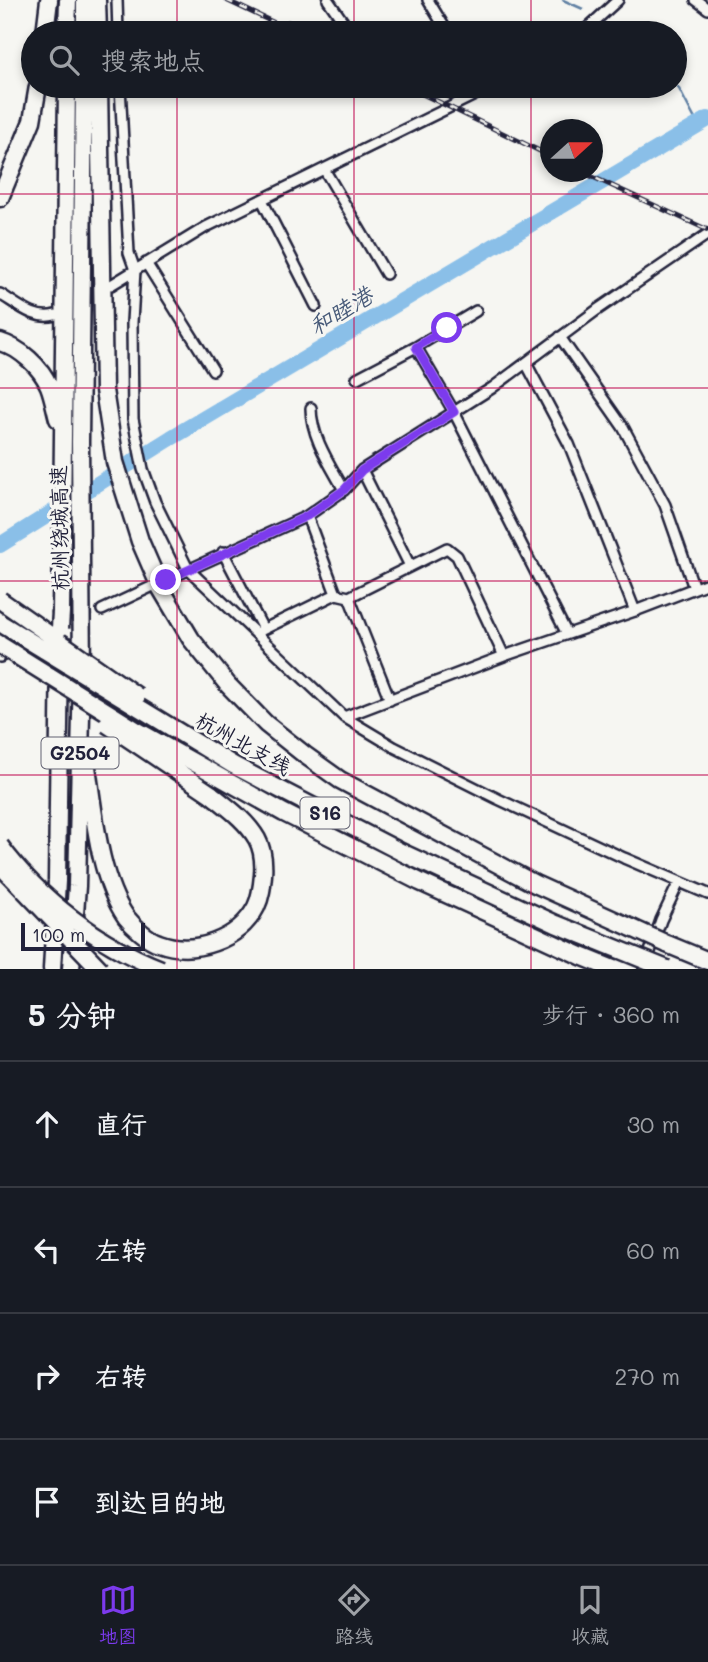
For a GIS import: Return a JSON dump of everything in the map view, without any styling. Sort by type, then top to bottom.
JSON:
[{"type":"highway","points":[[46,21],[49,0]]},
{"type":"highway","points":[[68,0],[68,21]]},
{"type":"highway","points":[[85,0],[85,21]]},
{"type":"highway","points":[[97,0],[98,21]]},
{"type":"highway","points":[[0,198],[32,121],[36,98]]},
{"type":"highway","name":"杭州绕城高速","points":[[52,969],[64,619],[62,549],[67,98]]},
{"type":"highway","name":"杭州绕城高速","points":[[71,969],[77,886],[82,672],[80,442],[84,98]]},
{"type":"highway","points":[[99,98],[104,390],[110,429],[116,462],[140,541],[160,587],[191,639],[228,685],[266,724],[340,780],[535,884],[708,961]]},
{"type":"highway","points":[[0,342],[12,345],[32,361],[49,384],[64,445]]},
{"type":"highway","points":[[0,600],[233,765]]},
{"type":"highway","name":"杭州北支线","points":[[0,623],[233,765],[425,863],[556,924],[667,969]]},
{"type":"highway","points":[[0,647],[211,794],[238,816],[257,839],[264,862],[262,891],[256,907],[243,924],[221,941],[194,948],[158,943],[140,931],[127,917],[106,871],[81,728]]},
{"type":"highway","name":"杭州北支线","points":[[0,647],[136,730],[284,813],[420,882],[613,969]]},
{"type":"highway","points":[[0,846],[15,866],[66,913],[103,940],[161,969]]},
{"type":"highway","points":[[0,865],[100,969]]},
{"type":"street","points":[[117,0],[118,21]]},
{"type":"street","points":[[328,0],[343,21]]},
{"type":"street","points":[[428,0],[441,21]]},
{"type":"street","points":[[595,21],[618,0]]},
{"type":"street","points":[[696,0],[708,9]]},
{"type":"street","points":[[121,98],[129,253],[135,270],[132,322],[133,419],[143,469],[155,502],[188,569],[260,631],[344,717],[394,747],[498,799],[708,894]]},
{"type":"street","points":[[111,285],[206,227],[466,99]]},
{"type":"street","points":[[324,169],[386,274]]},
{"type":"street","points":[[262,200],[316,306]]},
{"type":"street","points":[[166,580],[307,516],[344,490],[362,470],[492,388],[597,310],[708,234]]},
{"type":"street","points":[[146,263],[213,370]]},
{"type":"street","points":[[0,294],[33,315],[55,315]]},
{"type":"street","points":[[357,379],[476,311]]},
{"type":"street","points":[[560,337],[623,427],[665,505],[694,588]]},
{"type":"street","points":[[416,347],[454,412],[567,634]]},
{"type":"street","points":[[526,363],[569,444],[635,611]]},
{"type":"street","points":[[312,408],[311,419],[319,441],[344,490]]},
{"type":"street","points":[[362,470],[410,566]]},
{"type":"street","points":[[307,516],[336,594]]},
{"type":"street","points":[[260,631],[336,594],[349,597],[447,548],[457,556],[504,656]]},
{"type":"street","points":[[223,552],[260,631]]},
{"type":"street","points":[[344,717],[708,583]]},
{"type":"street","points":[[102,610],[150,587]]},
{"type":"street","points":[[349,597],[390,700]]},
{"type":"street","points":[[0,657],[64,619]]},
{"type":"street","points":[[644,969],[661,920],[679,882]]},
{"type":"waterway","points":[[563,0],[583,9]]},
{"type":"waterway","points":[[684,98],[698,125]]},
{"type":"waterway","name":"和睦港","points":[[0,545],[171,438],[708,119]]},
{"type":"tunnel","points":[[70,615],[102,610]]},
{"type":"railway","points":[[226,0],[271,21]]},
{"type":"railway","points":[[431,98],[540,151]]},
{"type":"railway","points":[[603,182],[708,230]]},
{"type":"route","points":[[166,580],[307,516],[344,490],[362,470],[454,412],[416,347],[447,328]]}]
